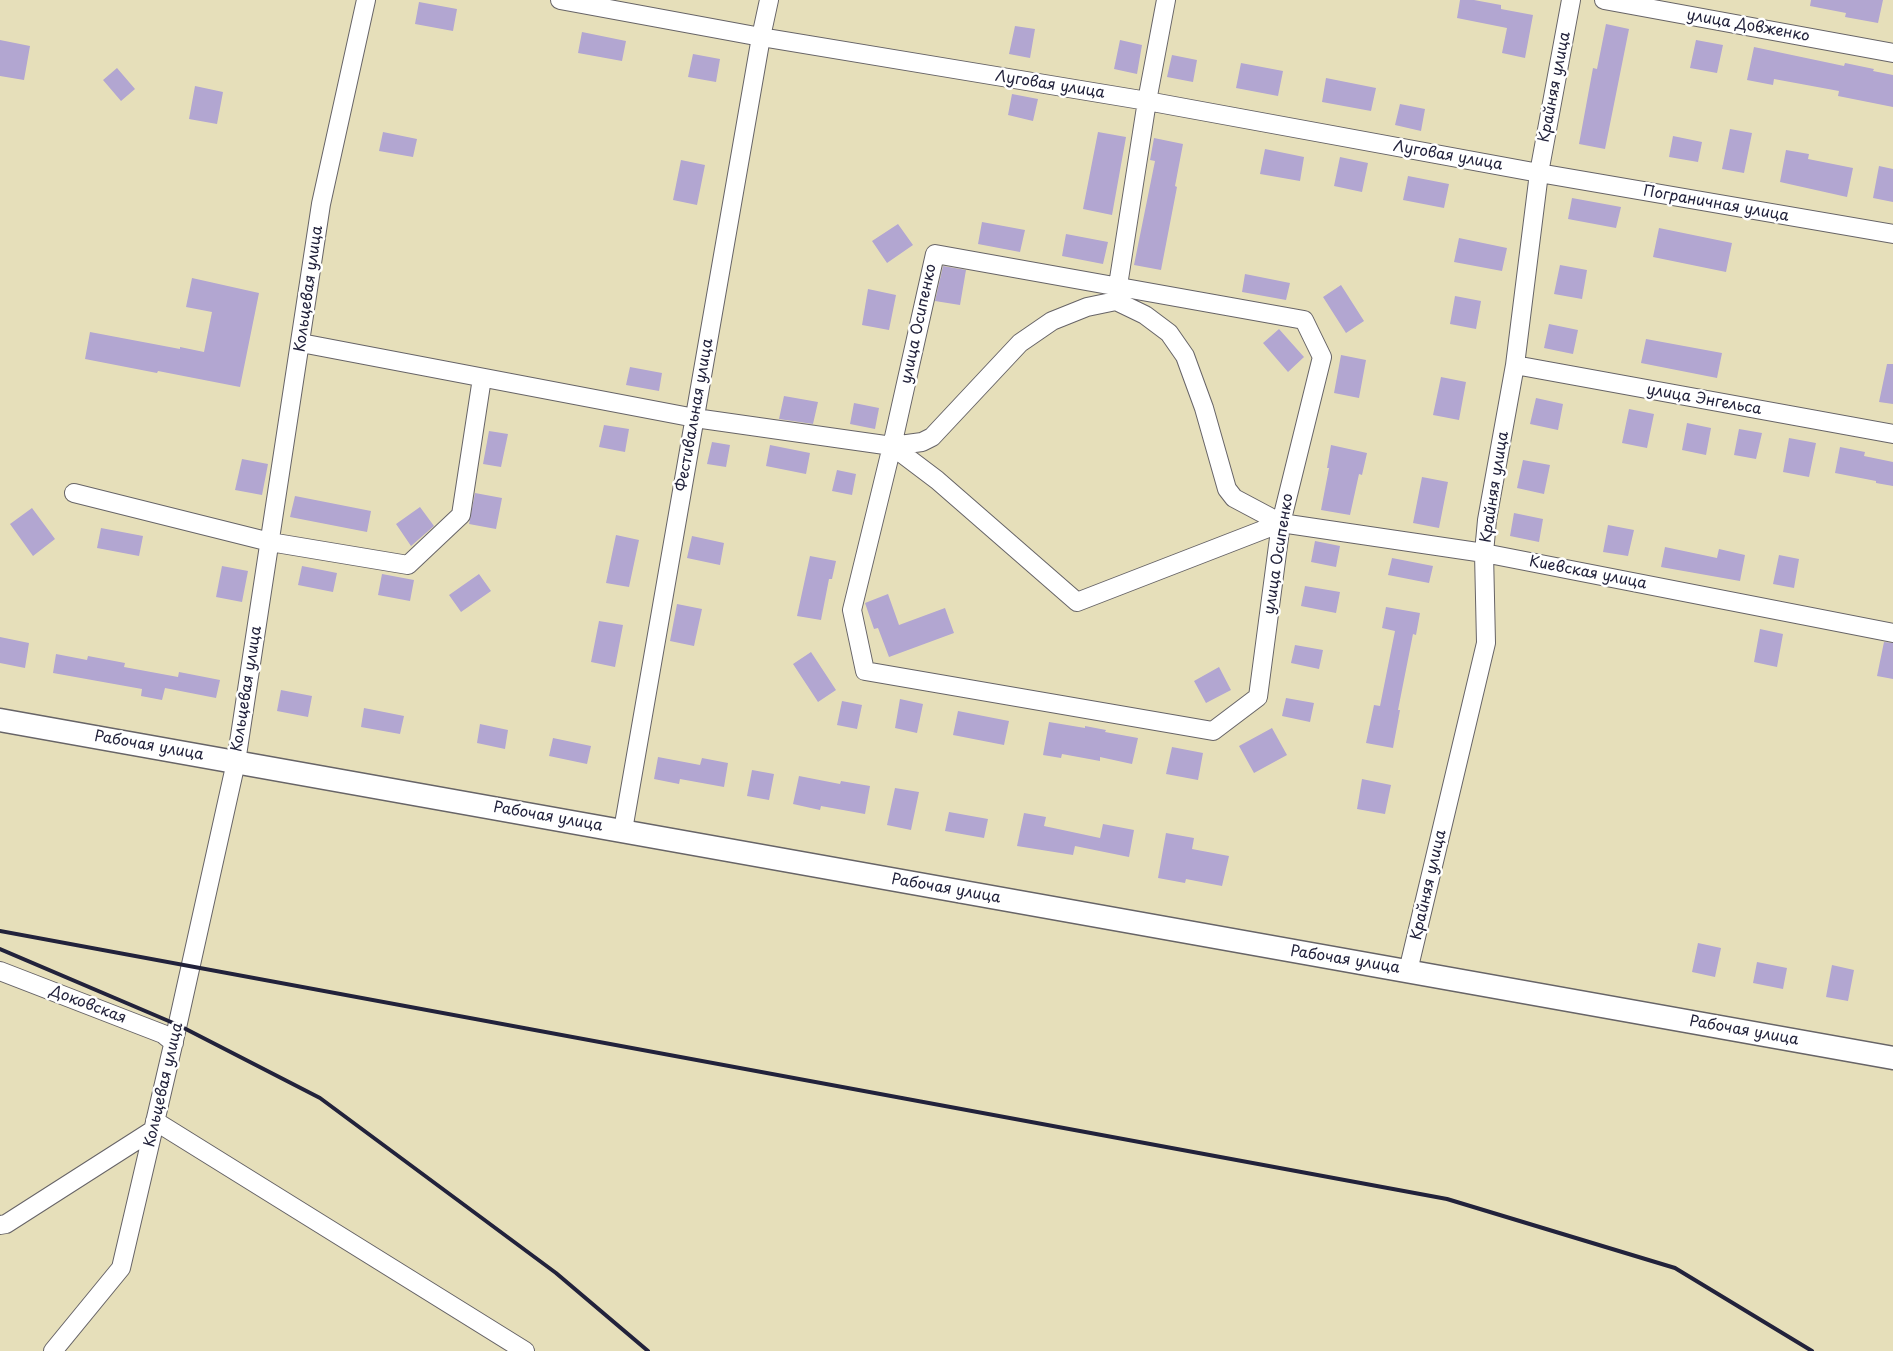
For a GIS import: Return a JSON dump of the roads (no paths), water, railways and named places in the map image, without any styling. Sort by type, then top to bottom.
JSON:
[{"type":"main road","name":"Рабочая улица","points":[[0,720],[1893,1058]]},
{"type":"street","name":"Кольцевая улица","points":[[53,1351],[121,1268],[174,1043],[236,762],[321,204],[366,0]]},
{"type":"street","name":"Луговая улица","points":[[560,0],[761,37],[1147,101],[1539,173]]},
{"type":"street","name":"Фестивальная улица","points":[[623,830],[769,0]]},
{"type":"street","points":[[1117,294],[1147,101],[1166,0]]},
{"type":"street","name":"Крайняя улица","points":[[1408,971],[1486,643],[1484,553],[1487,520],[1515,365],[1539,173],[1571,0]]},
{"type":"street","name":"улица Довженко","points":[[1604,0],[1893,53]]},
{"type":"street","name":"Пограничная улица","points":[[1539,173],[1893,234]]},
{"type":"street","name":"улица Осипенко","points":[[935,254],[1117,294],[1304,320],[1322,357],[1281,523],[1258,697],[1214,731],[865,671],[852,610],[892,446],[935,254]]},
{"type":"street","points":[[301,344],[695,418],[892,446],[922,442],[932,437],[1020,343],[1052,321],[1117,294]]},
{"type":"street","points":[[1117,294],[1169,334],[1185,356],[1204,408],[1227,489],[1234,498],[1281,523]]},
{"type":"street","name":"улица Энгельса","points":[[1515,365],[1893,434]]},
{"type":"street","points":[[74,493],[270,542],[408,565],[461,515],[482,378]]},
{"type":"street","points":[[892,446],[937,480],[1077,602],[1281,523]]},
{"type":"street","name":"Киевская улица","points":[[1281,523],[1484,553],[1893,633]]},
{"type":"street","name":"Доковская","points":[[0,971],[164,1034],[174,1043]]},
{"type":"street","points":[[0,1226],[6,1224],[154,1126],[525,1351]]},
{"type":"railway","points":[[0,931],[1447,1199],[1675,1268],[1812,1351]]},
{"type":"railway","points":[[0,949],[178,1025],[320,1098],[556,1273],[648,1351]]}]
